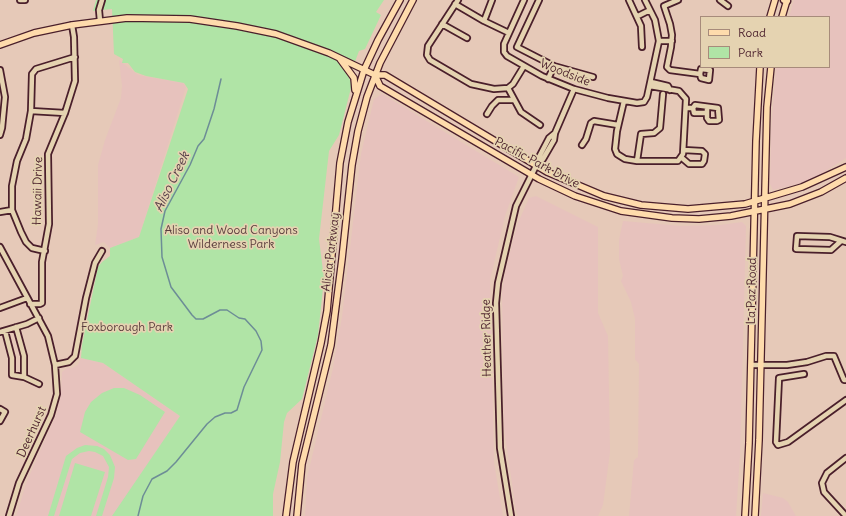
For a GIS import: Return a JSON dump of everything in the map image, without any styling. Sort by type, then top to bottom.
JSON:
[{"type":"main road","name":"Alicia Parkway","points":[[286,516],[293,462],[324,324],[340,163],[355,96],[364,70],[378,40],[400,0]]},
{"type":"main road","name":"Alicia Parkway","points":[[297,516],[298,488],[306,444],[331,345],[356,141],[364,106],[375,75],[390,41],[413,0]]},
{"type":"main road","points":[[770,16],[775,0]]},
{"type":"main road","points":[[782,16],[786,0]]},
{"type":"main road","name":"Pacific Park Drive","points":[[0,45],[34,33],[72,25],[154,17],[205,20],[256,30],[302,43],[375,75],[384,74],[536,166],[566,181],[604,196],[641,206],[671,208],[723,207],[755,201],[802,187],[846,168]]},
{"type":"main road","points":[[339,58],[354,78],[355,96]]},
{"type":"main road","name":"La Paz Road","points":[[745,516],[752,365],[755,201],[760,68]]},
{"type":"main road","name":"La Paz Road","points":[[755,516],[760,440],[767,107],[771,68]]},
{"type":"main road","name":"Pacific Park Drive","points":[[375,75],[380,86],[532,175],[571,194],[628,212],[662,217],[699,219],[755,212],[821,192],[846,178]]},
{"type":"main road","points":[[628,212],[636,209],[660,212],[671,208]]},
{"type":"street","points":[[20,0],[25,0]]},
{"type":"street","points":[[102,0],[99,10],[102,21]]},
{"type":"street","points":[[484,21],[492,0]]},
{"type":"street","points":[[524,0],[509,33],[484,21],[457,2],[428,46],[427,55],[430,60],[471,84],[494,89],[508,88],[515,82],[524,66]]},
{"type":"street","points":[[539,0],[517,46],[554,66],[593,77]]},
{"type":"street","points":[[629,0],[638,16],[641,26],[642,47]]},
{"type":"street","points":[[624,101],[618,125],[615,149],[617,154],[624,159],[636,161],[669,162],[678,161],[682,158],[684,150],[686,99],[683,93],[670,90],[668,86],[650,84],[659,41],[658,29],[645,0]]},
{"type":"street","points":[[678,0],[664,6],[670,24],[672,41],[668,67],[670,70],[700,74]]},
{"type":"street","points":[[720,0],[728,6]]},
{"type":"street","points":[[638,16],[650,10]]},
{"type":"street","points":[[442,24],[467,38]]},
{"type":"street","name":"Hawaii Drive","points":[[30,304],[42,303],[42,262],[48,224],[48,154],[75,81],[75,57],[72,25]]},
{"type":"street","name":"Woodside","points":[[509,33],[504,44],[504,52],[507,56],[548,79],[574,89],[637,103],[644,102],[650,84]]},
{"type":"street","points":[[659,41],[672,41]]},
{"type":"street","points":[[45,250],[32,248],[26,242],[12,210],[12,186],[17,161],[26,139],[31,111],[32,74],[36,69],[75,57]]},
{"type":"street","points":[[548,79],[554,66]]},
{"type":"street","points":[[0,70],[5,97],[0,136]]},
{"type":"street","points":[[508,88],[521,112],[540,125]]},
{"type":"street","name":"Heather Ridge","points":[[511,516],[500,448],[496,303],[501,264],[516,206],[549,138],[555,133],[574,89]]},
{"type":"street","points":[[636,161],[641,134],[654,133],[660,128],[662,94]]},
{"type":"street","points":[[486,114],[498,100],[514,100]]},
{"type":"street","points":[[686,108],[693,108],[695,105],[705,105],[707,108],[718,108],[719,120],[709,121],[707,118],[707,108]]},
{"type":"street","points":[[693,108],[694,113],[707,113]]},
{"type":"street","points":[[31,111],[64,113]]},
{"type":"street","points":[[582,145],[586,139],[591,123],[594,120],[618,125]]},
{"type":"street","points":[[682,158],[689,164],[702,164],[704,161],[705,154],[702,151],[684,150]]},
{"type":"street","points":[[0,212],[12,210]]},
{"type":"street","points":[[796,236],[830,237],[844,242],[831,250],[796,250],[796,236]]},
{"type":"street","name":"Deerhurst","points":[[0,247],[48,336],[55,365],[57,394],[52,415],[20,483],[9,516]]},
{"type":"street","points":[[55,365],[69,362],[75,356],[86,298],[95,263],[102,251]]},
{"type":"street","points":[[0,308],[27,298]]},
{"type":"street","points":[[39,318],[2,331],[12,358],[12,375],[24,377],[39,384]]},
{"type":"street","points":[[16,327],[24,356],[24,377]]},
{"type":"street","points":[[752,365],[787,365],[807,362],[826,356],[834,356],[844,380],[846,380]]},
{"type":"street","points":[[804,374],[779,378],[776,442],[778,445],[788,442],[846,400]]},
{"type":"street","points":[[0,409],[6,412],[0,421]]},
{"type":"street","points":[[845,460],[827,473],[822,483],[824,492],[846,516]]},
{"type":"shaded area","points":[[794,0],[846,0],[846,158],[810,181],[773,190],[770,184],[771,132],[776,68],[830,68],[830,16],[789,16]]},
{"type":"shaded area","points":[[119,60],[138,75],[183,83],[186,87],[139,237],[110,248],[104,242],[95,245],[98,224],[98,165],[105,140],[121,98],[122,86]]},
{"type":"shaded area","points":[[382,94],[519,177],[505,216],[490,280],[494,462],[503,516],[305,516],[307,478],[333,368],[342,317],[361,154],[374,99]]},
{"type":"shaded area","points":[[536,196],[598,227],[598,313],[608,336],[610,452],[603,505],[598,516],[518,516],[516,511],[504,428],[502,293],[506,267],[518,223],[529,198]]},
{"type":"shaded area","points":[[623,221],[681,226],[720,225],[742,222],[746,226],[740,455],[736,516],[629,516],[634,460],[638,457],[639,364],[635,359],[635,319],[631,302],[621,281],[623,276],[619,259],[619,240]]},
{"type":"shaded area","points":[[81,358],[103,363],[180,416],[114,516],[16,516],[27,481],[56,415],[61,393],[62,372],[67,368],[72,368],[78,365]]},
{"type":"shaded area","points":[[763,493],[783,498],[788,502],[796,516],[761,516]]},
{"type":"green space","name":"Aliso and Wood Canyons Wilderness Park","points":[[96,0],[384,0],[376,12],[381,15],[365,49],[359,51],[349,78],[352,84],[339,135],[329,151],[319,239],[324,279],[318,335],[302,399],[287,413],[284,422],[280,462],[273,494],[273,516],[112,516],[180,416],[103,363],[81,358],[82,345],[98,267],[110,256],[110,248],[139,237],[188,89],[184,83],[146,76],[135,72],[128,63],[122,63],[123,59],[114,54],[112,9],[93,11]]},
{"type":"green space","points":[[114,388],[124,388],[140,395],[165,412],[136,459],[128,460],[80,432],[85,412],[91,402],[102,393]]},
{"type":"green space","points":[[85,445],[97,446],[104,449],[110,455],[115,467],[114,478],[102,516],[96,516],[108,477],[109,467],[103,456],[89,451],[80,453],[72,459],[54,516],[48,516],[66,456],[77,448]]},
{"type":"green space","points":[[75,463],[105,472],[91,516],[59,516]]},
{"type":"waterway","name":"Aliso Creek","points":[[138,516],[143,496],[152,479],[167,471],[207,424],[215,417],[237,410],[244,387],[262,350],[261,341],[256,331],[245,319],[239,318],[227,310],[220,310],[203,319],[196,319],[171,287],[162,257],[161,229],[165,211],[190,165],[198,146],[204,139],[214,109],[221,79]]},
{"type":"park label","name":"Foxborough Park","points":[[127,328]]}]
